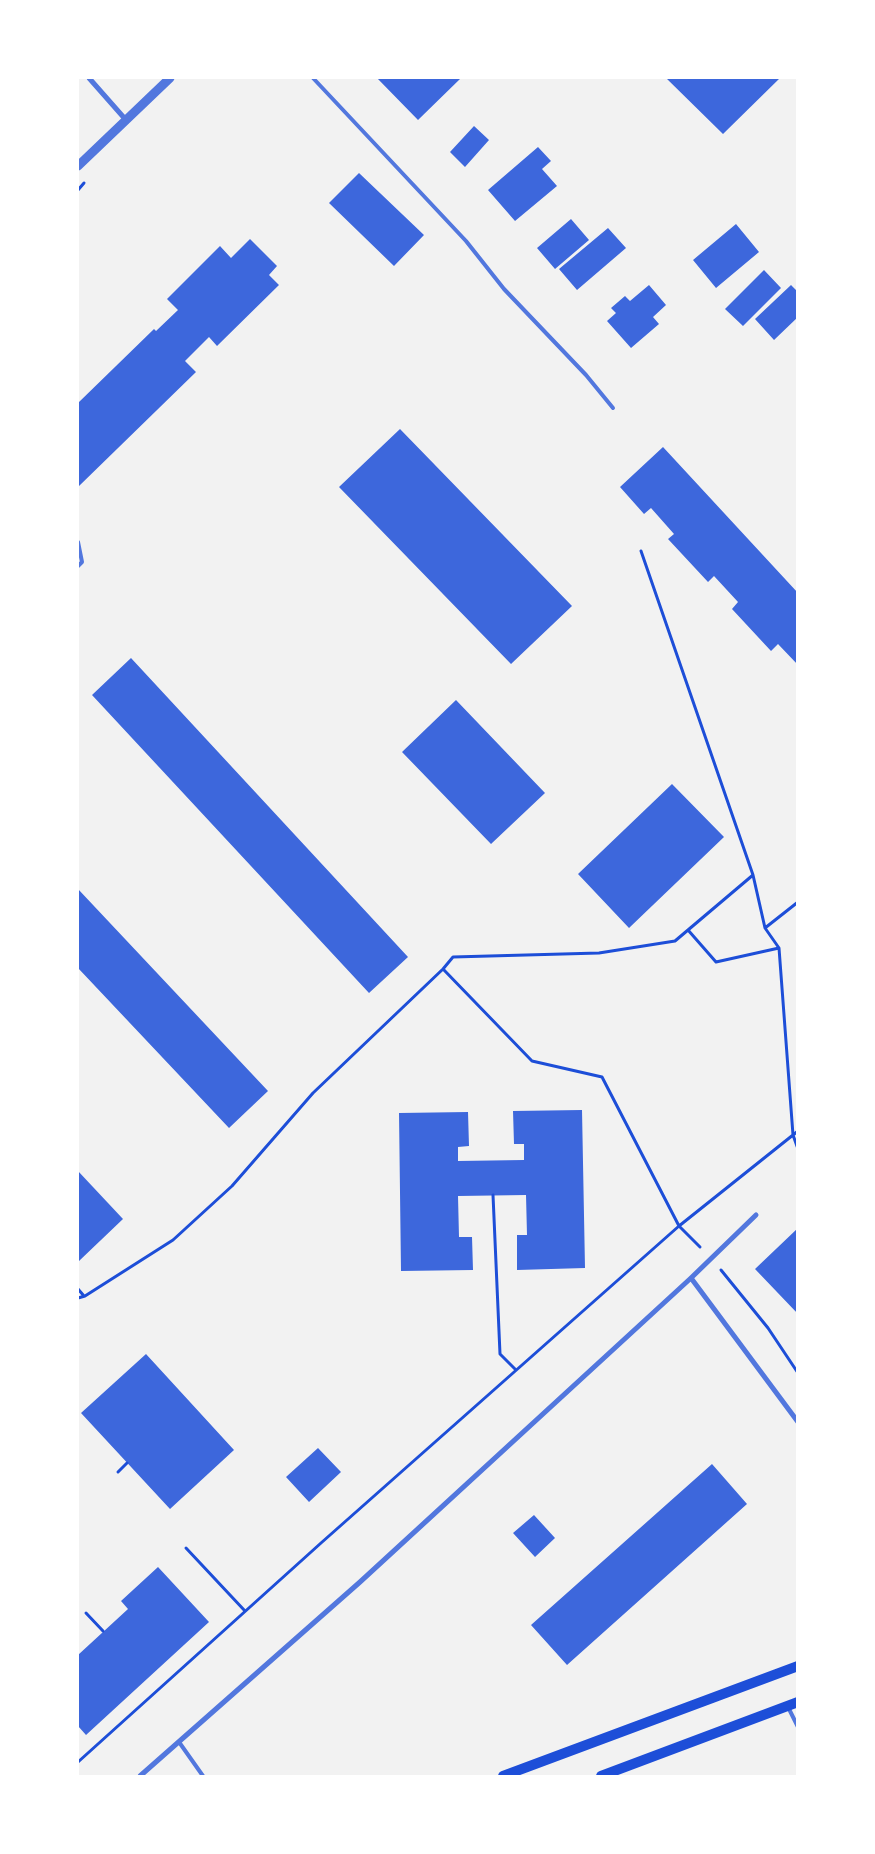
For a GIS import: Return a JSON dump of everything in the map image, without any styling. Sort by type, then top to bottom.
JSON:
[{"type":"main road","points":[[503,1776],[798,1666]]},
{"type":"main road","points":[[601,1776],[798,1702]]},
{"type":"street","points":[[89,78],[126,120]]},
{"type":"street","points":[[78,166],[170,78]]},
{"type":"street","points":[[140,1776],[360,1582],[712,1259],[756,1215]]},
{"type":"street","points":[[691,1278],[798,1422]]},
{"type":"lane","points":[[313,78],[466,241],[504,289],[586,375],[613,408]]},
{"type":"lane","points":[[78,542],[82,562],[78,566]]},
{"type":"lane","points":[[787,1706],[798,1727]]},
{"type":"lane","points":[[179,1742],[203,1776]]},
{"type":"path","points":[[641,551],[753,875],[765,928],[779,948],[793,1135],[798,1149]]},
{"type":"path","points":[[78,1298],[85,1296],[172,1240],[232,1186],[313,1093],[443,970],[453,957],[599,953],[675,941],[753,875]]},
{"type":"path","points":[[765,928],[798,902]]},
{"type":"path","points":[[688,930],[716,962],[779,948]]},
{"type":"path","points":[[443,970],[532,1061],[602,1077],[679,1226],[712,1259],[768,1328],[798,1373]]},
{"type":"path","points":[[78,1762],[245,1611],[679,1226],[798,1131]]},
{"type":"path","points":[[493,1195],[500,1354],[516,1370]]},
{"type":"path","points":[[78,1289],[85,1296]]},
{"type":"path","points":[[118,1472],[127,1463]]},
{"type":"path","points":[[186,1548],[245,1611]]},
{"type":"path","points":[[86,1613],[103,1631]]},
{"type":"building","points":[[377,78],[458,78],[460,79],[418,120]]},
{"type":"building","points":[[666,78],[780,78],[723,134]]},
{"type":"building","points":[[474,126],[489,140],[465,167],[450,152]]},
{"type":"building","points":[[538,147],[551,161],[542,169],[557,186],[515,221],[488,190]]},
{"type":"building","points":[[359,173],[424,235],[394,266],[329,203]]},
{"type":"building","points":[[571,219],[589,240],[555,269],[537,248]]},
{"type":"building","points":[[736,224],[759,252],[716,288],[693,260]]},
{"type":"building","points":[[608,228],[626,248],[577,290],[559,269]]},
{"type":"building","points":[[250,239],[277,266],[269,275],[279,285],[217,346],[209,337],[185,361],[196,372],[78,487],[78,403],[154,329],[156,331],[178,310],[167,299],[220,246],[231,258]]},
{"type":"building","points":[[764,270],[781,288],[743,326],[725,309]]},
{"type":"building","points":[[649,285],[666,305],[653,317],[659,324],[631,348],[607,321],[616,313],[611,308],[625,296],[630,301]]},
{"type":"building","points":[[791,285],[798,292],[798,317],[774,340],[755,319]]},
{"type":"building","points":[[400,429],[572,606],[511,664],[339,487]]},
{"type":"building","points":[[663,447],[798,593],[798,665],[778,644],[771,651],[732,609],[738,602],[714,576],[708,582],[668,539],[674,534],[651,508],[644,514],[620,487]]},
{"type":"building","points":[[131,658],[408,957],[369,993],[92,695]]},
{"type":"building","points":[[456,700],[545,793],[491,844],[402,752]]},
{"type":"building","points":[[672,784],[724,837],[629,928],[578,874]]},
{"type":"building","points":[[78,889],[268,1091],[229,1128],[78,968]]},
{"type":"building","points":[[582,1110],[585,1268],[517,1270],[517,1235],[527,1235],[526,1195],[458,1196],[459,1237],[472,1237],[473,1270],[401,1271],[399,1113],[468,1112],[469,1146],[458,1147],[458,1161],[524,1160],[524,1144],[514,1144],[513,1111]]},
{"type":"building","points":[[78,1171],[123,1219],[79,1261],[78,1260]]},
{"type":"building","points":[[798,1228],[798,1314],[755,1269]]},
{"type":"building","points":[[146,1354],[234,1450],[170,1509],[81,1413]]},
{"type":"building","points":[[318,1448],[341,1472],[309,1502],[286,1477]]},
{"type":"building","points":[[712,1464],[747,1504],[567,1665],[531,1625]]},
{"type":"building","points":[[534,1515],[555,1538],[535,1557],[513,1533]]},
{"type":"building","points":[[158,1567],[209,1622],[86,1735],[78,1726],[78,1655],[128,1609],[121,1601]]}]
